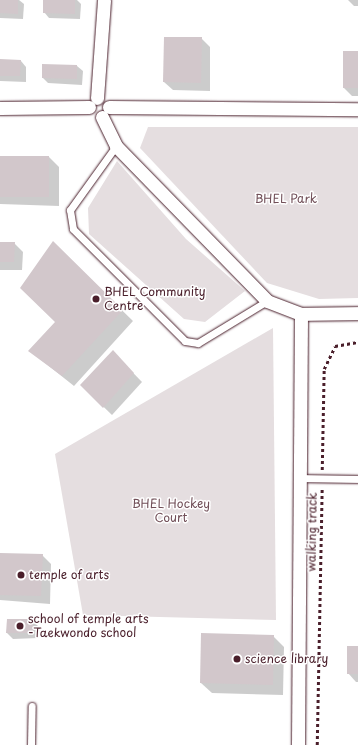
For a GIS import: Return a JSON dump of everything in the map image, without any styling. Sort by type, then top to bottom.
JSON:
[{"type":"street","points":[[93,103],[104,0]]},
{"type":"street","points":[[0,108],[106,101],[105,112],[116,146],[267,301],[301,314],[358,314]]},
{"type":"street","points":[[105,112],[358,109]]},
{"type":"street","points":[[298,745],[301,314]]},
{"type":"lane","points":[[116,146],[70,210],[73,229],[185,341],[198,343],[267,301]]},
{"type":"lane","points":[[299,478],[322,480],[358,479]]},
{"type":"lane","points":[[31,745],[32,706]]},
{"type":"path","name":"walking track","points":[[316,745],[324,368],[335,346],[358,342]]},
{"type":"green space","name":"BHEL Park","points":[[148,127],[358,127],[358,298],[319,299],[267,283],[140,148]]},
{"type":"green space","points":[[117,161],[186,239],[245,291],[205,322],[184,319],[89,234],[88,208]]},
{"type":"green space","name":"BHEL Hockey Court","points":[[273,328],[276,620],[83,615],[55,454]]},
{"type":"building","points":[[0,0],[18,0],[18,14],[0,13]]},
{"type":"building","points":[[43,0],[75,0],[75,14],[43,13]]},
{"type":"building","points":[[164,37],[202,37],[201,83],[163,82]]},
{"type":"building","points":[[343,51],[358,51],[358,88],[343,88]]},
{"type":"building","points":[[0,59],[21,60],[20,76],[0,76]]},
{"type":"building","points":[[42,64],[77,65],[77,79],[42,78]]},
{"type":"building","points":[[0,156],[49,156],[49,197],[0,197]]},
{"type":"building","points":[[53,241],[123,310],[62,376],[28,351],[55,322],[20,288]]},
{"type":"building","points":[[0,242],[15,242],[14,262],[0,262]]},
{"type":"building","points":[[113,350],[134,373],[103,408],[80,385]]},
{"type":"building","name":"temple of arts","points":[[0,553],[43,554],[41,596],[0,595]]},
{"type":"building","name":"school of temple arts -Taekwondo school","points":[[7,619],[33,619],[33,633],[6,633]]},
{"type":"building","name":"science library","points":[[201,633],[274,635],[273,685],[200,683]]},
{"type":"building","points":[[347,646],[358,646],[358,674],[347,674]]},
{"type":"place","name":"BHEL Community Centre","points":[[96,299]]},
{"type":"place","name":"temple of arts","points":[[21,575]]},
{"type":"place","name":"school of temple arts -Taekwondo school","points":[[20,626]]},
{"type":"place","name":"science library","points":[[237,659]]}]
